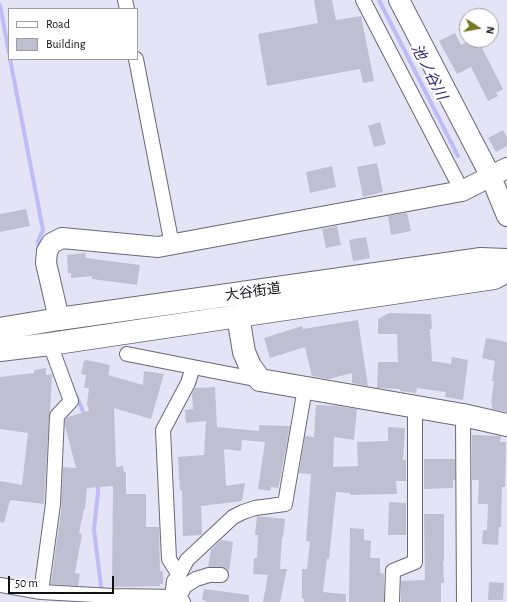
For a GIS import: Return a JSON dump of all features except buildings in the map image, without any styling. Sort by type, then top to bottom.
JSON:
[{"type":"main road","name":"大谷街道","points":[[0,329],[59,319],[481,259],[507,260]]},
{"type":"main road","name":"大谷街道","points":[[0,350],[50,344],[494,278],[507,271]]},
{"type":"main road","name":"大谷街道","points":[[238,316],[244,352],[250,366],[260,380]]},
{"type":"main road","points":[[260,380],[415,406],[507,425]]},
{"type":"street","points":[[363,0],[462,191]]},
{"type":"street","points":[[399,0],[499,173],[507,216]]},
{"type":"street","points":[[136,60],[172,245]]},
{"type":"street","points":[[59,319],[46,263],[47,251],[52,243],[62,238],[158,247],[172,245],[462,191],[499,173]]},
{"type":"street","points":[[41,592],[53,504],[57,416],[71,401],[50,344]]},
{"type":"street","points":[[127,354],[260,380]]},
{"type":"street","points":[[179,575],[169,559],[163,430],[188,383],[193,367]]},
{"type":"street","points":[[181,600],[174,588],[174,581],[187,560],[233,517],[255,508],[285,504],[305,388]]},
{"type":"street","points":[[392,602],[393,571],[415,562],[415,406]]},
{"type":"street","points":[[463,415],[464,602]]},
{"type":"street","points":[[181,600],[185,586],[196,579],[208,575],[220,575]]},
{"type":"street","points":[[0,586],[41,592],[181,600]]},
{"type":"waterway","name":"池ノ谷川","points":[[379,0],[458,156]]},
{"type":"waterway","points":[[0,5],[8,48]]},
{"type":"waterway","points":[[10,60],[43,230],[38,241],[39,251]]},
{"type":"waterway","points":[[76,395],[85,416]]},
{"type":"waterway","points":[[98,483],[94,530],[102,594]]}]
